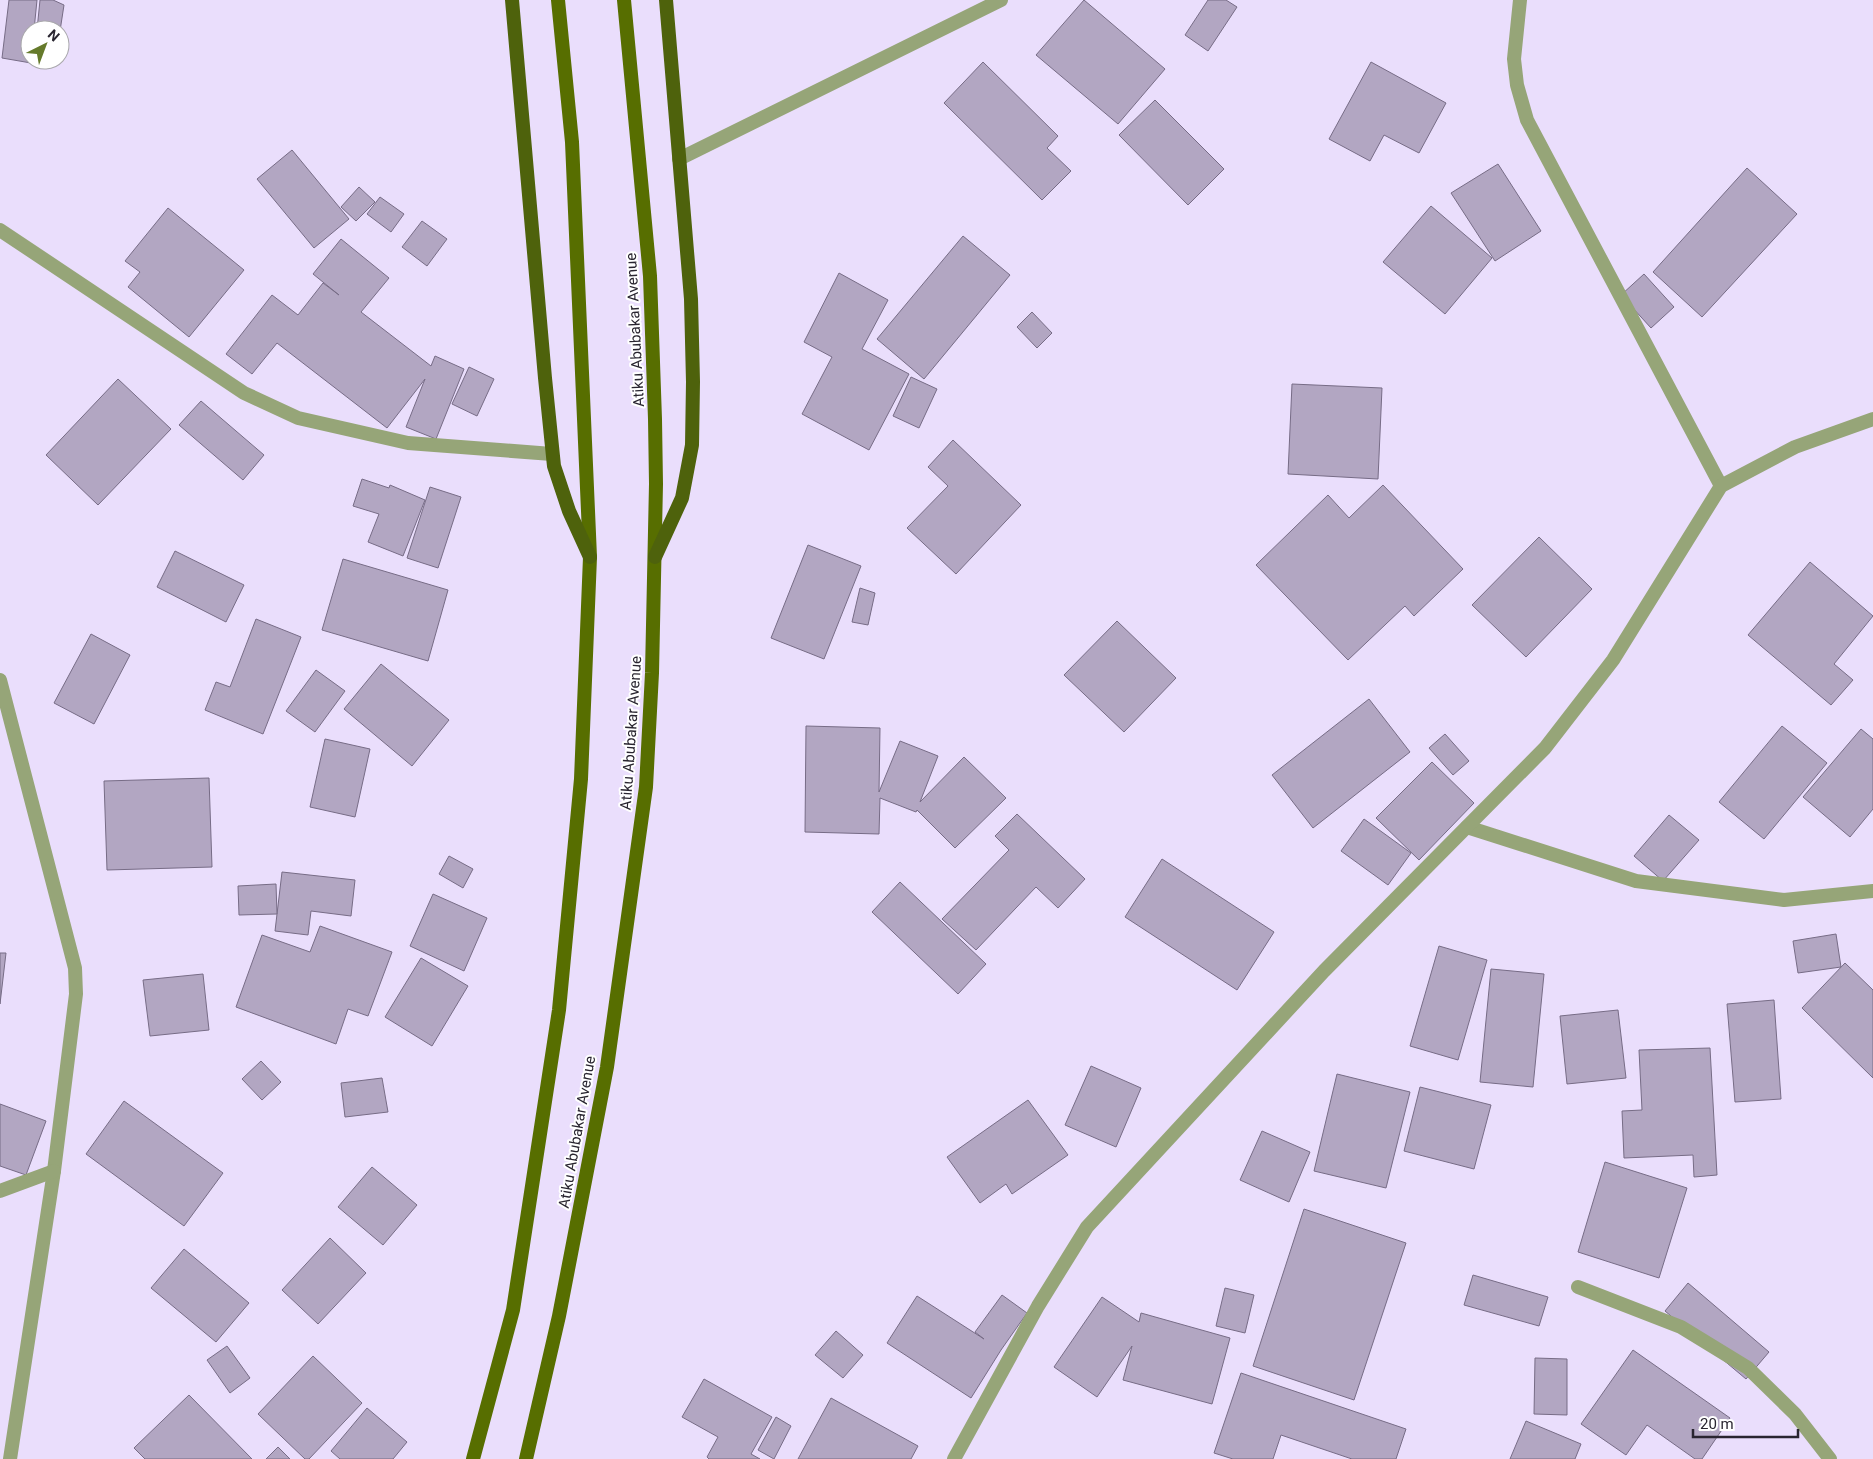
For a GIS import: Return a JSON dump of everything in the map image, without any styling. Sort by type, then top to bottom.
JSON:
[{"type":"highway","points":[[512,0],[552,454],[554,466],[569,511],[590,557]]},
{"type":"highway","points":[[655,557],[682,498],[692,445],[691,299],[666,0]]},
{"type":"main road","points":[[472,1459],[513,1310],[559,1010],[581,779],[590,557],[572,142],[558,0]]},
{"type":"main road","name":"Atiku Abubakar Avenue","points":[[526,1459],[560,1316],[607,1067],[646,787],[652,673],[655,557],[655,419],[650,276],[624,0]]},
{"type":"street","points":[[679,160],[1001,0]]},
{"type":"street","points":[[1520,0],[1514,59],[1517,85],[1527,120],[1721,486]]},
{"type":"street","points":[[0,230],[244,393],[298,418],[408,443],[552,454]]},
{"type":"street","points":[[954,1459],[1038,1306],[1087,1227],[1324,971],[1546,748],[1613,660],[1721,486],[1795,447],[1873,419]]},
{"type":"street","points":[[0,686],[75,968],[76,994],[54,1171],[10,1459]]},
{"type":"street","points":[[1467,827],[1636,881],[1784,900],[1873,891]]},
{"type":"street","points":[[0,1191],[54,1171]]},
{"type":"street","points":[[1578,1287],[1681,1327],[1748,1368],[1795,1414],[1830,1459]]},
{"type":"building","points":[[9,0],[37,0],[35,20],[20,20],[20,61],[2,58]]},
{"type":"building","points":[[40,0],[53,0],[64,5],[62,20],[38,20]]},
{"type":"building","points":[[1084,0],[1165,69],[1118,124],[1036,55]]},
{"type":"building","points":[[1208,0],[1226,0],[1237,7],[1208,51],[1185,35]]},
{"type":"building","points":[[983,62],[1058,136],[1047,148],[1071,171],[1042,200],[944,103]]},
{"type":"building","points":[[1371,62],[1446,103],[1419,153],[1384,135],[1370,161],[1329,139]]},
{"type":"building","points":[[1155,100],[1224,169],[1188,205],[1119,135]]},
{"type":"building","points":[[292,150],[349,219],[314,248],[257,179]]},
{"type":"building","points":[[1498,164],[1541,231],[1495,261],[1451,193]]},
{"type":"building","points":[[1747,168],[1797,214],[1702,317],[1653,272]]},
{"type":"building","points":[[359,187],[375,202],[356,221],[341,207]]},
{"type":"building","points":[[380,197],[404,214],[391,232],[367,214]]},
{"type":"building","points":[[1431,206],[1492,258],[1445,314],[1383,262]]},
{"type":"building","points":[[168,208],[244,270],[189,337],[128,287],[140,272],[125,261]]},
{"type":"building","points":[[422,221],[447,239],[427,266],[402,247]]},
{"type":"building","points":[[963,236],[1010,275],[924,379],[877,339]]},
{"type":"building","points":[[341,239],[389,278],[361,312],[431,366],[435,356],[464,369],[436,439],[406,427],[425,379],[387,428],[277,343],[252,374],[226,354],[272,295],[298,315],[323,283],[339,295],[313,274]]},
{"type":"building","points":[[839,273],[888,300],[862,349],[909,374],[869,450],[802,414],[832,357],[804,342]]},
{"type":"building","points":[[1644,274],[1674,307],[1651,328],[1621,295]]},
{"type":"building","points":[[1032,312],[1052,333],[1037,348],[1017,327]]},
{"type":"building","points":[[469,367],[494,379],[477,416],[452,404]]},
{"type":"building","points":[[911,377],[937,389],[919,428],[893,416]]},
{"type":"building","points":[[118,379],[171,429],[98,505],[46,455]]},
{"type":"building","points":[[1292,384],[1382,388],[1378,479],[1288,474]]},
{"type":"building","points":[[201,401],[264,455],[243,480],[179,425]]},
{"type":"building","points":[[953,440],[1021,505],[956,574],[907,528],[948,486],[928,467]]},
{"type":"building","points":[[362,479],[389,488],[390,485],[425,500],[403,556],[368,542],[379,514],[353,506]]},
{"type":"building","points":[[1383,485],[1463,569],[1414,616],[1405,606],[1348,660],[1256,565],[1328,495],[1349,518]]},
{"type":"building","points":[[430,487],[461,497],[438,568],[407,558]]},
{"type":"building","points":[[1539,537],[1592,589],[1526,657],[1472,605]]},
{"type":"building","points":[[808,545],[861,566],[824,659],[771,638]]},
{"type":"building","points":[[175,551],[244,585],[226,622],[157,587]]},
{"type":"building","points":[[343,559],[448,590],[428,661],[322,630]]},
{"type":"building","points":[[1810,562],[1873,616],[1834,664],[1853,680],[1831,705],[1748,635]]},
{"type":"building","points":[[860,588],[875,593],[868,625],[852,622]]},
{"type":"building","points":[[256,619],[301,637],[263,734],[205,710],[216,682],[230,687]]},
{"type":"building","points":[[1117,621],[1176,678],[1124,732],[1064,675]]},
{"type":"building","points":[[91,634],[130,655],[94,724],[54,703]]},
{"type":"building","points":[[381,664],[449,720],[412,766],[344,709]]},
{"type":"building","points":[[316,670],[345,691],[315,732],[286,711]]},
{"type":"building","points":[[1369,699],[1410,752],[1313,828],[1272,775]]},
{"type":"building","points":[[806,726],[880,728],[879,792],[900,741],[938,756],[920,802],[964,757],[1006,798],[955,848],[917,810],[916,812],[880,798],[879,834],[805,832]]},
{"type":"building","points":[[1782,726],[1827,763],[1764,839],[1719,802]]},
{"type":"building","points":[[1861,729],[1873,739],[1873,809],[1850,837],[1803,797]]},
{"type":"building","points":[[1445,734],[1469,761],[1453,775],[1429,748]]},
{"type":"building","points":[[325,739],[370,749],[355,817],[310,807]]},
{"type":"building","points":[[1432,762],[1474,803],[1419,860],[1376,818]]},
{"type":"building","points":[[209,778],[212,867],[107,870],[104,781]]},
{"type":"building","points":[[1017,814],[1085,879],[1058,908],[1036,887],[976,950],[942,919],[1009,850],[995,836]]},
{"type":"building","points":[[1669,815],[1699,840],[1663,881],[1634,856]]},
{"type":"building","points":[[1364,819],[1411,853],[1388,885],[1341,851]]},
{"type":"building","points":[[449,856],[473,869],[463,888],[439,874]]},
{"type":"building","points":[[1162,859],[1274,932],[1237,990],[1125,917]]},
{"type":"building","points":[[282,872],[355,880],[351,916],[311,911],[308,935],[275,931]]},
{"type":"building","points":[[900,882],[986,964],[958,994],[872,912]]},
{"type":"building","points":[[276,884],[277,914],[239,915],[238,886]]},
{"type":"building","points":[[433,894],[487,918],[464,971],[410,946]]},
{"type":"building","points":[[320,926],[392,952],[368,1016],[348,1009],[336,1044],[236,1007],[262,935],[310,952]]},
{"type":"building","points":[[1836,934],[1841,967],[1798,973],[1793,941]]},
{"type":"building","points":[[1439,946],[1487,960],[1458,1060],[1410,1046]]},
{"type":"building","points":[[0,953],[6,953],[0,1004]]},
{"type":"building","points":[[421,958],[468,986],[432,1046],[385,1017]]},
{"type":"building","points":[[1845,963],[1873,990],[1873,1078],[1802,1008]]},
{"type":"building","points":[[1491,969],[1544,974],[1533,1087],[1480,1082]]},
{"type":"building","points":[[203,974],[209,1030],[150,1036],[143,980]]},
{"type":"building","points":[[1774,1000],[1781,1099],[1735,1102],[1727,1004]]},
{"type":"building","points":[[1618,1010],[1626,1078],[1567,1084],[1560,1016]]},
{"type":"building","points":[[1710,1048],[1717,1175],[1694,1177],[1693,1155],[1624,1158],[1622,1111],[1642,1110],[1639,1050]]},
{"type":"building","points":[[261,1061],[281,1082],[262,1100],[242,1079]]},
{"type":"building","points":[[1091,1066],[1141,1088],[1116,1147],[1065,1125]]},
{"type":"building","points":[[1337,1074],[1410,1092],[1386,1188],[1314,1171]]},
{"type":"building","points":[[382,1078],[388,1112],[345,1117],[341,1083]]},
{"type":"building","points":[[1420,1087],[1491,1105],[1474,1169],[1404,1151]]},
{"type":"building","points":[[1028,1100],[1068,1155],[1012,1194],[1006,1184],[980,1203],[947,1157]]},
{"type":"building","points":[[124,1101],[223,1173],[184,1226],[86,1154]]},
{"type":"building","points":[[0,1104],[46,1121],[26,1175],[0,1166]]},
{"type":"building","points":[[1262,1131],[1310,1152],[1289,1202],[1240,1180]]},
{"type":"building","points":[[1605,1162],[1687,1188],[1659,1278],[1578,1252]]},
{"type":"building","points":[[372,1167],[417,1205],[383,1245],[338,1207]]},
{"type":"building","points":[[1304,1209],[1406,1243],[1354,1400],[1253,1366]]},
{"type":"building","points":[[330,1238],[366,1273],[318,1324],[282,1290]]},
{"type":"building","points":[[184,1249],[249,1303],[216,1342],[151,1288]]},
{"type":"building","points":[[1473,1275],[1548,1297],[1539,1326],[1464,1305]]},
{"type":"building","points":[[1688,1283],[1769,1352],[1746,1379],[1665,1311]]},
{"type":"building","points":[[1225,1288],[1254,1295],[1245,1333],[1216,1326]]},
{"type":"building","points":[[1002,1295],[1027,1313],[971,1398],[887,1343],[917,1296],[984,1339],[975,1332]]},
{"type":"building","points":[[1102,1297],[1139,1322],[1141,1313],[1230,1338],[1212,1404],[1123,1380],[1132,1346],[1097,1397],[1054,1367]]},
{"type":"building","points":[[836,1331],[863,1355],[843,1378],[815,1355]]},
{"type":"building","points":[[227,1346],[250,1378],[230,1393],[207,1360]]},
{"type":"building","points":[[1633,1350],[1730,1418],[1702,1459],[1695,1459],[1647,1425],[1626,1455],[1581,1424]]},
{"type":"building","points":[[313,1356],[362,1403],[309,1459],[305,1459],[258,1414]]},
{"type":"building","points":[[1535,1358],[1567,1359],[1567,1415],[1534,1414]]},
{"type":"building","points":[[1241,1373],[1406,1429],[1396,1459],[1352,1459],[1281,1435],[1273,1459],[1233,1459],[1214,1453]]},
{"type":"building","points":[[704,1379],[772,1417],[751,1454],[760,1459],[709,1459],[707,1457],[718,1437],[682,1417]]},
{"type":"building","points":[[189,1395],[252,1459],[145,1459],[134,1448]]},
{"type":"building","points":[[831,1398],[918,1446],[911,1459],[798,1459]]},
{"type":"building","points":[[367,1408],[407,1442],[393,1459],[340,1459],[331,1451]]},
{"type":"building","points":[[776,1417],[791,1426],[774,1459],[758,1450]]},
{"type":"building","points":[[1526,1421],[1581,1444],[1575,1459],[1510,1459]]},
{"type":"building","points":[[278,1447],[290,1459],[266,1459]]}]
